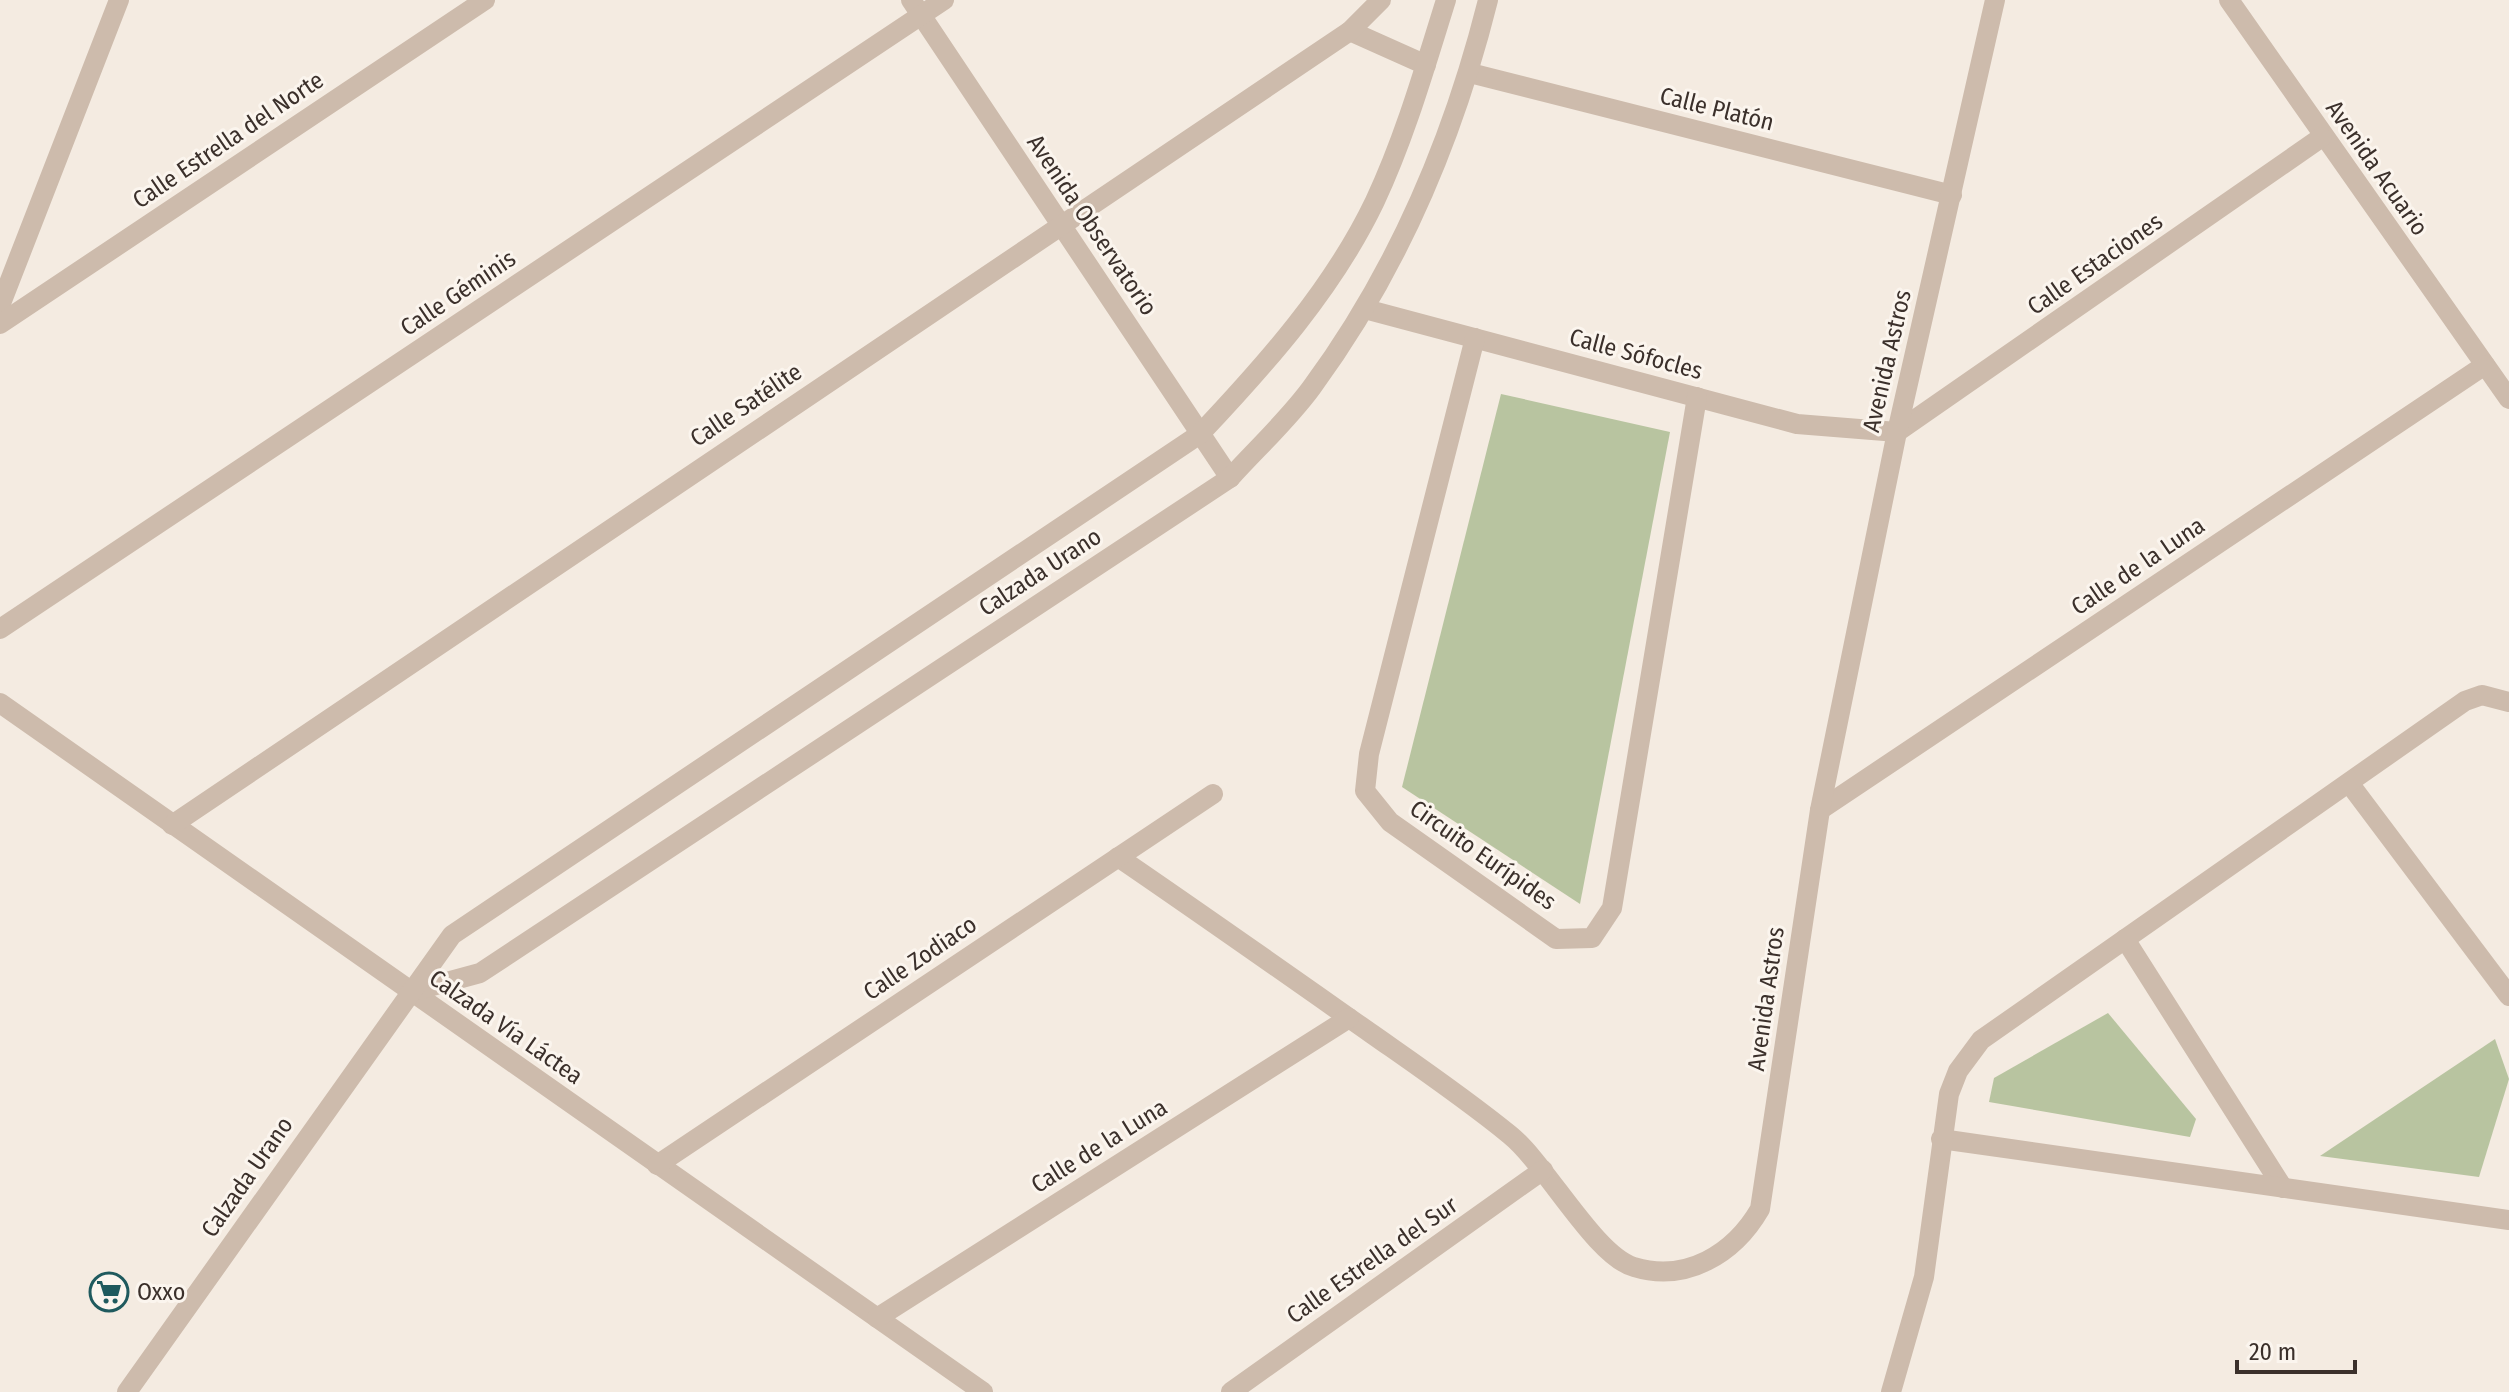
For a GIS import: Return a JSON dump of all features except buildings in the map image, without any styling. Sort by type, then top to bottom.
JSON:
[{"type":"street","points":[[0,306],[119,0]]},
{"type":"street","name":"Calle Estrella del Norte","points":[[0,324],[485,0]]},
{"type":"street","name":"Calle Géminis","points":[[0,629],[916,8],[944,0]]},
{"type":"street","name":"Calle Satélite","points":[[172,825],[1350,31],[1381,0]]},
{"type":"street","name":"Calzada Urano","points":[[127,1392],[452,935],[1200,434],[1260,369],[1320,291],[1374,202],[1426,65],[1446,0]]},
{"type":"street","name":"Calzada Urano","points":[[410,992],[480,973],[1230,478],[1311,389],[1365,309],[1432,178],[1470,73],[1488,0]]},
{"type":"street","name":"Avenida Astros","points":[[1118,857],[1513,1137],[1607,1249],[1629,1266],[1659,1273],[1686,1270],[1723,1253],[1746,1233],[1760,1209],[1820,810],[1897,432],[1995,0]]},
{"type":"street","name":"Avenida Acuario","points":[[2229,0],[2322,137],[2509,399]]},
{"type":"street","name":"Avenida Observatorio","points":[[916,8],[1230,478]]},
{"type":"street","points":[[1350,31],[1426,65]]},
{"type":"street","name":"Calle Platón","points":[[1470,73],[1952,195]]},
{"type":"street","name":"Calle Estaciones","points":[[1897,432],[2322,137]]},
{"type":"street","name":"Calle Sófocles","points":[[1365,309],[1797,424],[1897,432]]},
{"type":"street","name":"Circuito Eurípides","points":[[1475,338],[1369,754],[1365,791],[1390,822],[1556,939],[1592,938],[1612,908],[1697,397]]},
{"type":"street","name":"Calle de la Luna","points":[[1820,810],[2485,365]]},
{"type":"street","points":[[1891,1392],[1924,1277],[1949,1094],[1958,1071],[1981,1040],[2465,701],[2482,695],[2509,702]]},
{"type":"street","name":"Calzada Vía Láctea","points":[[0,703],[983,1392]]},
{"type":"street","points":[[2349,783],[2509,996]]},
{"type":"street","name":"Calle Zodiaco","points":[[657,1165],[1213,794]]},
{"type":"street","points":[[2125,939],[2283,1188]]},
{"type":"street","name":"Calle de la Luna","points":[[877,1318],[1349,1018]]},
{"type":"street","points":[[1941,1139],[2509,1220]]},
{"type":"street","name":"Calle Estrella del Sur","points":[[1231,1392],[1543,1170]]},
{"type":"green space","points":[[1501,394],[1670,432],[1580,904],[1402,787]]},
{"type":"green space","points":[[2108,1013],[2196,1119],[2190,1137],[1989,1102],[1994,1078]]},
{"type":"green space","points":[[2495,1039],[2509,1079],[2479,1177],[2320,1156]]},
{"type":"place","name":"Oxxo","points":[[109,1292]]}]
